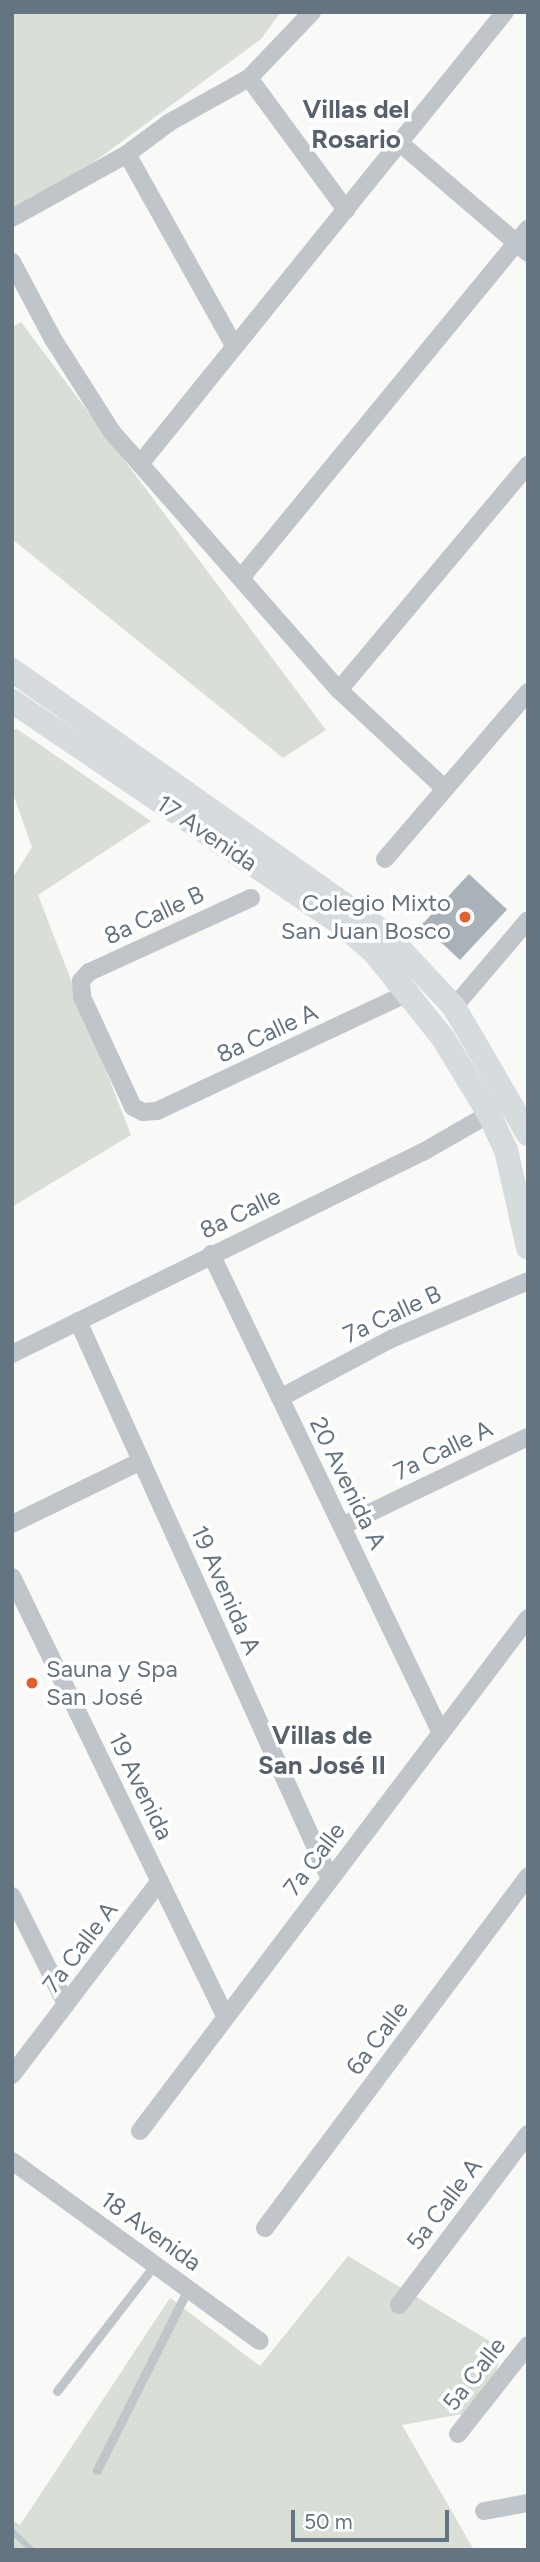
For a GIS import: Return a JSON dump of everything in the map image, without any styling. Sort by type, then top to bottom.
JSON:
[{"type":"main road","name":"17 Avenida","points":[[14,673],[350,904],[412,957],[454,1007],[528,1134]]},
{"type":"main road","name":"17 Avenida","points":[[12,701],[339,922],[374,953],[410,992],[489,1114],[506,1150],[524,1226]]},
{"type":"main road","points":[[515,1192],[528,1168]]},
{"type":"main road","points":[[524,1226],[528,1248]]},
{"type":"street","points":[[12,218],[127,154],[170,122],[249,78],[312,12]]},
{"type":"street","points":[[140,464],[233,344],[401,144],[505,12]]},
{"type":"street","points":[[249,78],[346,210]]},
{"type":"street","points":[[241,578],[524,242],[401,144]]},
{"type":"street","points":[[127,154],[233,344]]},
{"type":"street","points":[[12,262],[53,339],[112,432],[339,690],[445,789]]},
{"type":"street","points":[[339,690],[528,464]]},
{"type":"street","points":[[385,859],[528,692]]},
{"type":"street","name":"8a Calle B","points":[[143,1112],[133,1107],[82,997],[81,981],[89,972],[251,898]]},
{"type":"street","points":[[454,1007],[528,920]]},
{"type":"street","name":"8a Calle A","points":[[143,1112],[157,1111],[410,992]]},
{"type":"street","name":"8a Calle","points":[[12,1354],[423,1152],[489,1114]]},
{"type":"street","name":"20 Avenida A","points":[[211,1254],[441,1733]]},
{"type":"street","name":"7a Calle B","points":[[280,1398],[391,1339],[528,1281]]},
{"type":"street","name":"19 Avenida A","points":[[78,1321],[330,1879]]},
{"type":"street","name":"7a Calle A","points":[[342,1526],[528,1437]]},
{"type":"street","points":[[12,1524],[141,1461]]},
{"type":"street","name":"19 Avenida","points":[[12,1577],[225,2016]]},
{"type":"street","name":"7a Calle","points":[[140,2131],[528,1618]]},
{"type":"street","name":"6a Calle","points":[[265,2228],[528,1877]]},
{"type":"street","name":"7a Calle A","points":[[12,2075],[160,1881]]},
{"type":"street","points":[[12,1896],[66,2004]]},
{"type":"street","name":"5a Calle A","points":[[399,2305],[528,2134]]},
{"type":"street","name":"18 Avenida","points":[[12,2161],[260,2341]]},
{"type":"street","name":"5a Calle","points":[[458,2434],[528,2345]]},
{"type":"street","points":[[484,2511],[528,2503]]},
{"type":"lane","points":[[57,2391],[155,2264]]},
{"type":"lane","points":[[97,2470],[188,2288]]},
{"type":"shaded area","points":[[12,12],[281,12],[261,39],[94,162],[12,209]]},
{"type":"shaded area","points":[[21,322],[326,730],[283,758],[12,539],[12,327]]},
{"type":"shaded area","points":[[17,729],[151,821],[38,895],[131,1135],[12,1207],[12,879],[32,847],[12,791],[12,730]]},
{"type":"shaded area","points":[[348,2256],[503,2349],[484,2410],[402,2425],[474,2550],[12,2550],[12,2520],[20,2525],[170,2298],[260,2366]]},
{"type":"building","name":"Colegio Mixto San Juan Bosco","points":[[469,874],[507,909],[460,960],[422,924]]},
{"type":"waterway","points":[[12,2531],[32,2550]]},
{"type":"place","name":"Colegio Mixto San Juan Bosco","points":[[465,917]]},
{"type":"place","name":"Sauna y Spa San José","points":[[32,1683]]},
{"type":"district","name":"Villas del Rosario","points":[[356,125]]},
{"type":"district","name":"Villas de San José II","points":[[322,1751]]}]
